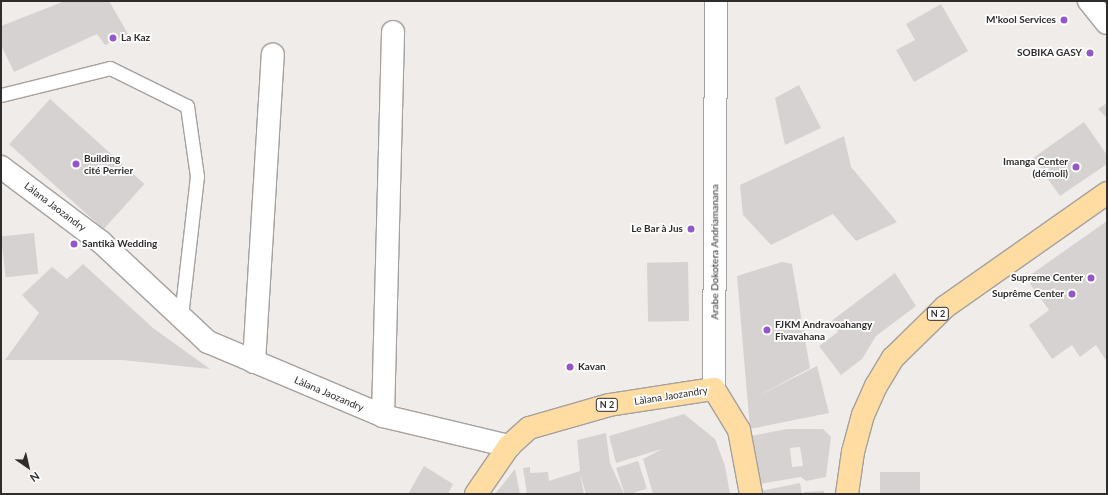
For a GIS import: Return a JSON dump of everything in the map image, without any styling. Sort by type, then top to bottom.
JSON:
[{"type":"main road","name":"N 2","points":[[847,494],[853,452],[863,415],[876,386],[893,358],[945,308],[1107,193]]},
{"type":"main road","name":"Làlana Jaozandry","points":[[509,446],[529,428],[609,405],[714,389]]},
{"type":"main road","points":[[714,389],[740,430],[751,494]]},
{"type":"main road","name":"N 2","points":[[476,494],[509,446]]},
{"type":"street","name":"Arabe Dokotera Andriamanana","points":[[714,389],[716,1]]},
{"type":"street","points":[[1089,1],[1107,23]]},
{"type":"street","points":[[383,416],[393,32]]},
{"type":"street","points":[[254,362],[273,55]]},
{"type":"street","name":"Làlana Jaozandry","points":[[1,167],[101,242],[208,342],[383,416],[509,446]]},
{"type":"lane","points":[[1,95],[110,68],[187,106],[197,176],[181,318]]},
{"type":"building","points":[[65,1],[109,1],[128,34],[105,45],[97,34],[14,72],[1,45],[1,26]]},
{"type":"building","points":[[941,4],[968,51],[914,82],[896,50],[915,40],[906,24]]},
{"type":"building","points":[[799,85],[821,128],[785,145],[775,98]]},
{"type":"building","name":"Building cité Perrier","points":[[50,99],[144,184],[104,229],[9,144]]},
{"type":"building","points":[[1107,103],[1107,118],[1098,109]]},
{"type":"building","points":[[1084,122],[1107,155],[1107,164],[1060,196],[1033,158]]},
{"type":"building","points":[[844,136],[851,167],[897,222],[856,241],[833,214],[771,245],[743,215],[740,185]]},
{"type":"building","name":"Suprême Center","points":[[1107,221],[1107,362],[1096,345],[1080,357],[1072,345],[1052,359],[1029,325],[1049,310],[1026,278]]},
{"type":"building","points":[[34,233],[38,274],[5,277],[1,236]]},
{"type":"building","points":[[688,262],[689,321],[648,322],[647,263]]},
{"type":"building","points":[[782,262],[792,264],[810,368],[758,396],[817,366],[829,413],[750,429],[737,276]]},
{"type":"building","points":[[83,264],[153,328],[210,369],[122,360],[5,360],[39,313],[22,295],[52,267],[67,279]]},
{"type":"building","points":[[895,273],[916,306],[876,336],[862,359],[841,375],[819,346],[838,332],[830,322]]},
{"type":"building","points":[[684,414],[715,439],[725,466],[730,494],[653,494],[643,459],[662,449],[616,463],[609,436]]},
{"type":"building","points":[[787,429],[823,429],[831,437],[826,477],[806,481],[801,477],[759,484],[751,436]],"holes":[[[800,447],[803,466],[792,467],[790,448]]]},
{"type":"building","points":[[606,433],[610,463],[624,494],[586,494],[580,474],[584,494],[527,494],[523,468],[530,467],[530,473],[548,472],[549,481],[580,471],[577,440]]},
{"type":"building","points":[[638,461],[647,489],[630,494],[625,494],[616,468]]},
{"type":"building","points":[[424,466],[453,484],[448,494],[408,494]]},
{"type":"building","points":[[515,469],[520,494],[495,494]]},
{"type":"building","points":[[880,472],[920,472],[920,494],[880,494]]},
{"type":"building","points":[[800,483],[802,494],[762,494],[761,491]]},
{"type":"building","points":[[824,491],[824,494],[805,494],[804,492]]},
{"type":"place","name":"M'kool Services","points":[[1064,20]]},
{"type":"place","name":"La Kaz","points":[[113,38]]},
{"type":"place","name":"SOBIKA GASY","points":[[1090,53]]},
{"type":"place","name":"Building cité Perrier","points":[[76,164]]},
{"type":"place","name":"Imanga Center (démoli)","points":[[1076,167]]},
{"type":"place","name":"Le Bar à Jus","points":[[691,229]]},
{"type":"place","name":"Santikà Wedding","points":[[74,244]]},
{"type":"place","name":"Supreme Center","points":[[1091,278]]},
{"type":"place","name":"Suprême Center","points":[[1072,294]]},
{"type":"place","name":"FJKM Andravoahangy Fivavahana","points":[[767,330]]},
{"type":"place","name":"Kavan","points":[[570,367]]}]
